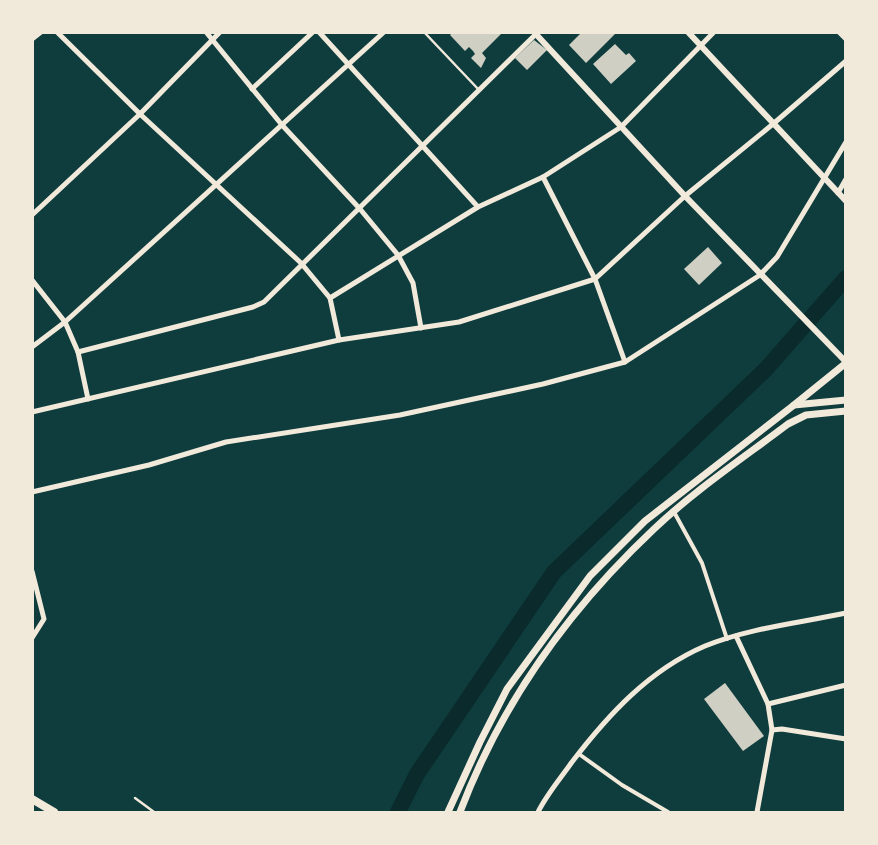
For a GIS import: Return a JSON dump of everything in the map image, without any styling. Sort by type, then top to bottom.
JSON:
[{"type":"main road","points":[[448,812],[507,689],[590,576],[645,521],[846,363]]},
{"type":"main road","points":[[794,405],[846,400]]},
{"type":"main road","points":[[460,812],[496,733],[539,659],[613,571],[654,528],[788,424],[806,414],[846,411]]},
{"type":"main road","points":[[32,799],[54,812]]},
{"type":"street","points":[[32,39],[40,32]]},
{"type":"street","points":[[57,32],[140,114],[301,263],[330,298],[339,340]]},
{"type":"street","points":[[206,32],[282,125],[360,209],[398,254],[413,283],[421,328]]},
{"type":"street","points":[[32,215],[140,114],[220,32]]},
{"type":"street","points":[[252,89],[313,32]]},
{"type":"street","points":[[319,32],[422,148],[478,207]]},
{"type":"street","points":[[32,348],[65,322],[384,32]]},
{"type":"street","points":[[688,32],[824,180],[846,201]]},
{"type":"street","points":[[330,298],[398,254],[478,207],[543,177],[621,126],[714,32]]},
{"type":"street","points":[[839,32],[846,39]]},
{"type":"street","points":[[78,352],[252,307],[264,302],[301,263],[360,209],[480,91],[536,33],[685,196],[846,363]]},
{"type":"street","points":[[32,412],[339,340],[459,322],[595,279],[685,196],[773,124],[846,60]]},
{"type":"street","points":[[32,492],[149,465],[226,442],[400,415],[543,384],[625,362],[760,275],[777,257],[846,142]]},
{"type":"street","points":[[543,177],[595,279],[625,362]]},
{"type":"street","points":[[838,193],[846,179]]},
{"type":"street","points":[[32,280],[65,322],[78,352],[88,399]]},
{"type":"street","points":[[674,512],[702,563],[727,639]]},
{"type":"street","points":[[32,571],[44,619],[32,638]]},
{"type":"street","points":[[538,812],[546,797],[601,725],[654,675],[704,647],[736,636],[846,613]]},
{"type":"street","points":[[736,636],[768,704],[772,730],[757,812]]},
{"type":"street","points":[[768,704],[846,685]]},
{"type":"street","points":[[772,730],[782,728],[846,738]]},
{"type":"street","points":[[579,754],[622,785],[668,812]]},
{"type":"lane","points":[[424,32],[480,91]]},
{"type":"lane","points":[[135,798],[154,812]]},
{"type":"building","points":[[453,32],[463,34],[503,32],[482,53],[486,58],[481,68],[471,58],[475,54],[473,51],[469,47],[465,51],[450,35]]},
{"type":"building","points":[[582,32],[617,32],[586,63],[569,45]]},
{"type":"building","points":[[534,40],[547,50],[527,70],[515,58]]},
{"type":"building","points":[[615,44],[626,55],[629,53],[636,61],[611,84],[593,64]]},
{"type":"building","points":[[708,247],[722,263],[699,285],[684,269]]},
{"type":"building","points":[[725,683],[764,736],[743,751],[704,699]]},
{"type":"waterway","points":[[398,812],[417,774],[554,572],[766,369],[846,278]]}]
